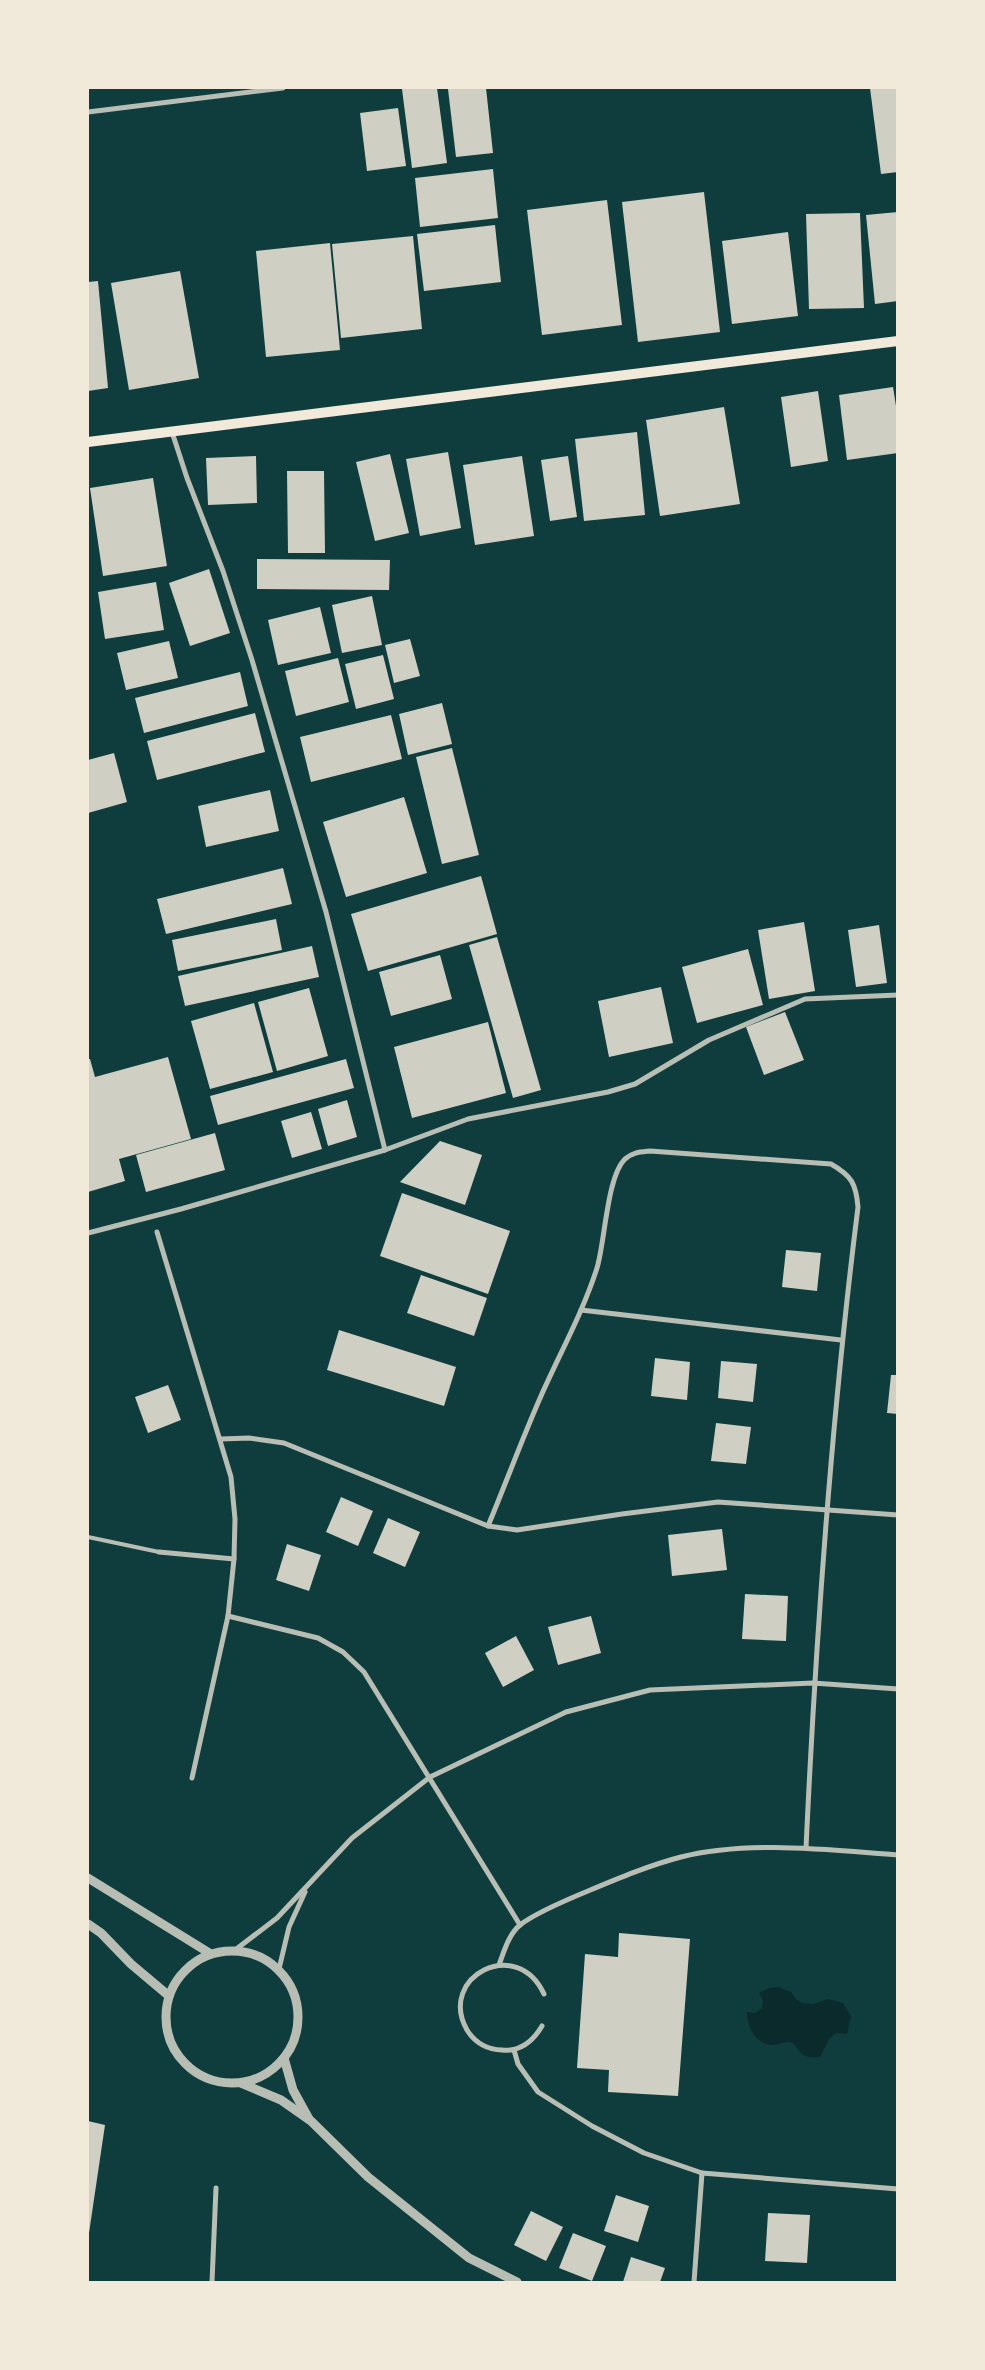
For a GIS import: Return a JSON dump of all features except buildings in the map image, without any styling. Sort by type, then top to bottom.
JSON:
[{"type":"main road","points":[[88,442],[898,340]]},
{"type":"street","points":[[88,112],[283,88]]},
{"type":"street","points":[[172,432],[186,478],[224,570],[252,660],[326,912],[385,1150]]},
{"type":"street","points":[[88,1233],[182,1210],[385,1150],[468,1119],[608,1092],[635,1084],[709,1040],[805,1000],[898,995]]},
{"type":"street","points":[[488,1526],[541,1397],[581,1310],[597,1266],[616,1174],[624,1159],[636,1152],[831,1164],[846,1172],[856,1189],[858,1207],[841,1340],[825,1510],[806,1848]]},
{"type":"street","points":[[157,1232],[231,1476],[235,1519],[234,1559],[228,1616],[192,1778]]},
{"type":"street","points":[[581,1310],[841,1340]]},
{"type":"street","points":[[221,1440],[249,1438],[284,1443],[488,1526],[517,1530],[718,1502],[898,1515]]},
{"type":"street","points":[[158,1552],[234,1559]]},
{"type":"street","points":[[228,1616],[318,1638],[343,1652],[364,1672],[430,1776],[520,1925]]},
{"type":"street","points":[[235,1950],[277,1918],[352,1838],[430,1776],[566,1712],[650,1690],[814,1683],[898,1689]]},
{"type":"street","points":[[499,1965],[506,1944],[520,1925],[574,1896],[629,1874],[682,1857],[736,1849],[806,1848],[898,1854]]},
{"type":"street","points":[[88,1878],[211,1954]]},
{"type":"street","points":[[279,1969],[289,1927],[307,1888]]},
{"type":"street","points":[[88,1924],[101,1933],[131,1964],[169,1996]]},
{"type":"street","points":[[235,1950],[251,1952],[266,1959],[279,1969],[290,1985],[297,2003],[298,2022],[294,2041],[284,2058],[272,2070],[257,2079],[241,2083],[219,2083],[198,2074],[181,2060],[170,2041],[165,2018],[169,1996],[178,1978],[192,1963],[211,1954],[235,1950]]},
{"type":"street","points":[[542,2026],[530,2042],[514,2050],[495,2050],[476,2042],[469,2034],[461,2016],[460,2006],[466,1986],[480,1972],[499,1965],[518,1967],[527,1971],[544,1994]]},
{"type":"street","points":[[514,2050],[518,2064],[538,2092],[592,2126],[644,2154],[702,2173],[898,2189]]},
{"type":"street","points":[[284,2058],[293,2090],[311,2121]]},
{"type":"street","points":[[241,2083],[280,2100],[311,2121],[368,2178],[469,2258],[517,2282]]},
{"type":"street","points":[[694,2282],[702,2173]]},
{"type":"street","points":[[212,2282],[216,2188]]},
{"type":"lane","points":[[88,1537],[158,1552]]},
{"type":"water","points":[[778,1987],[791,1992],[802,2003],[813,2004],[828,1999],[843,2003],[851,2016],[847,2034],[836,2033],[829,2039],[820,2057],[802,2054],[792,2043],[786,2042],[773,2045],[757,2039],[751,2029],[747,2012],[755,2013],[762,2008],[763,2000],[759,1993],[769,1988]]}]
